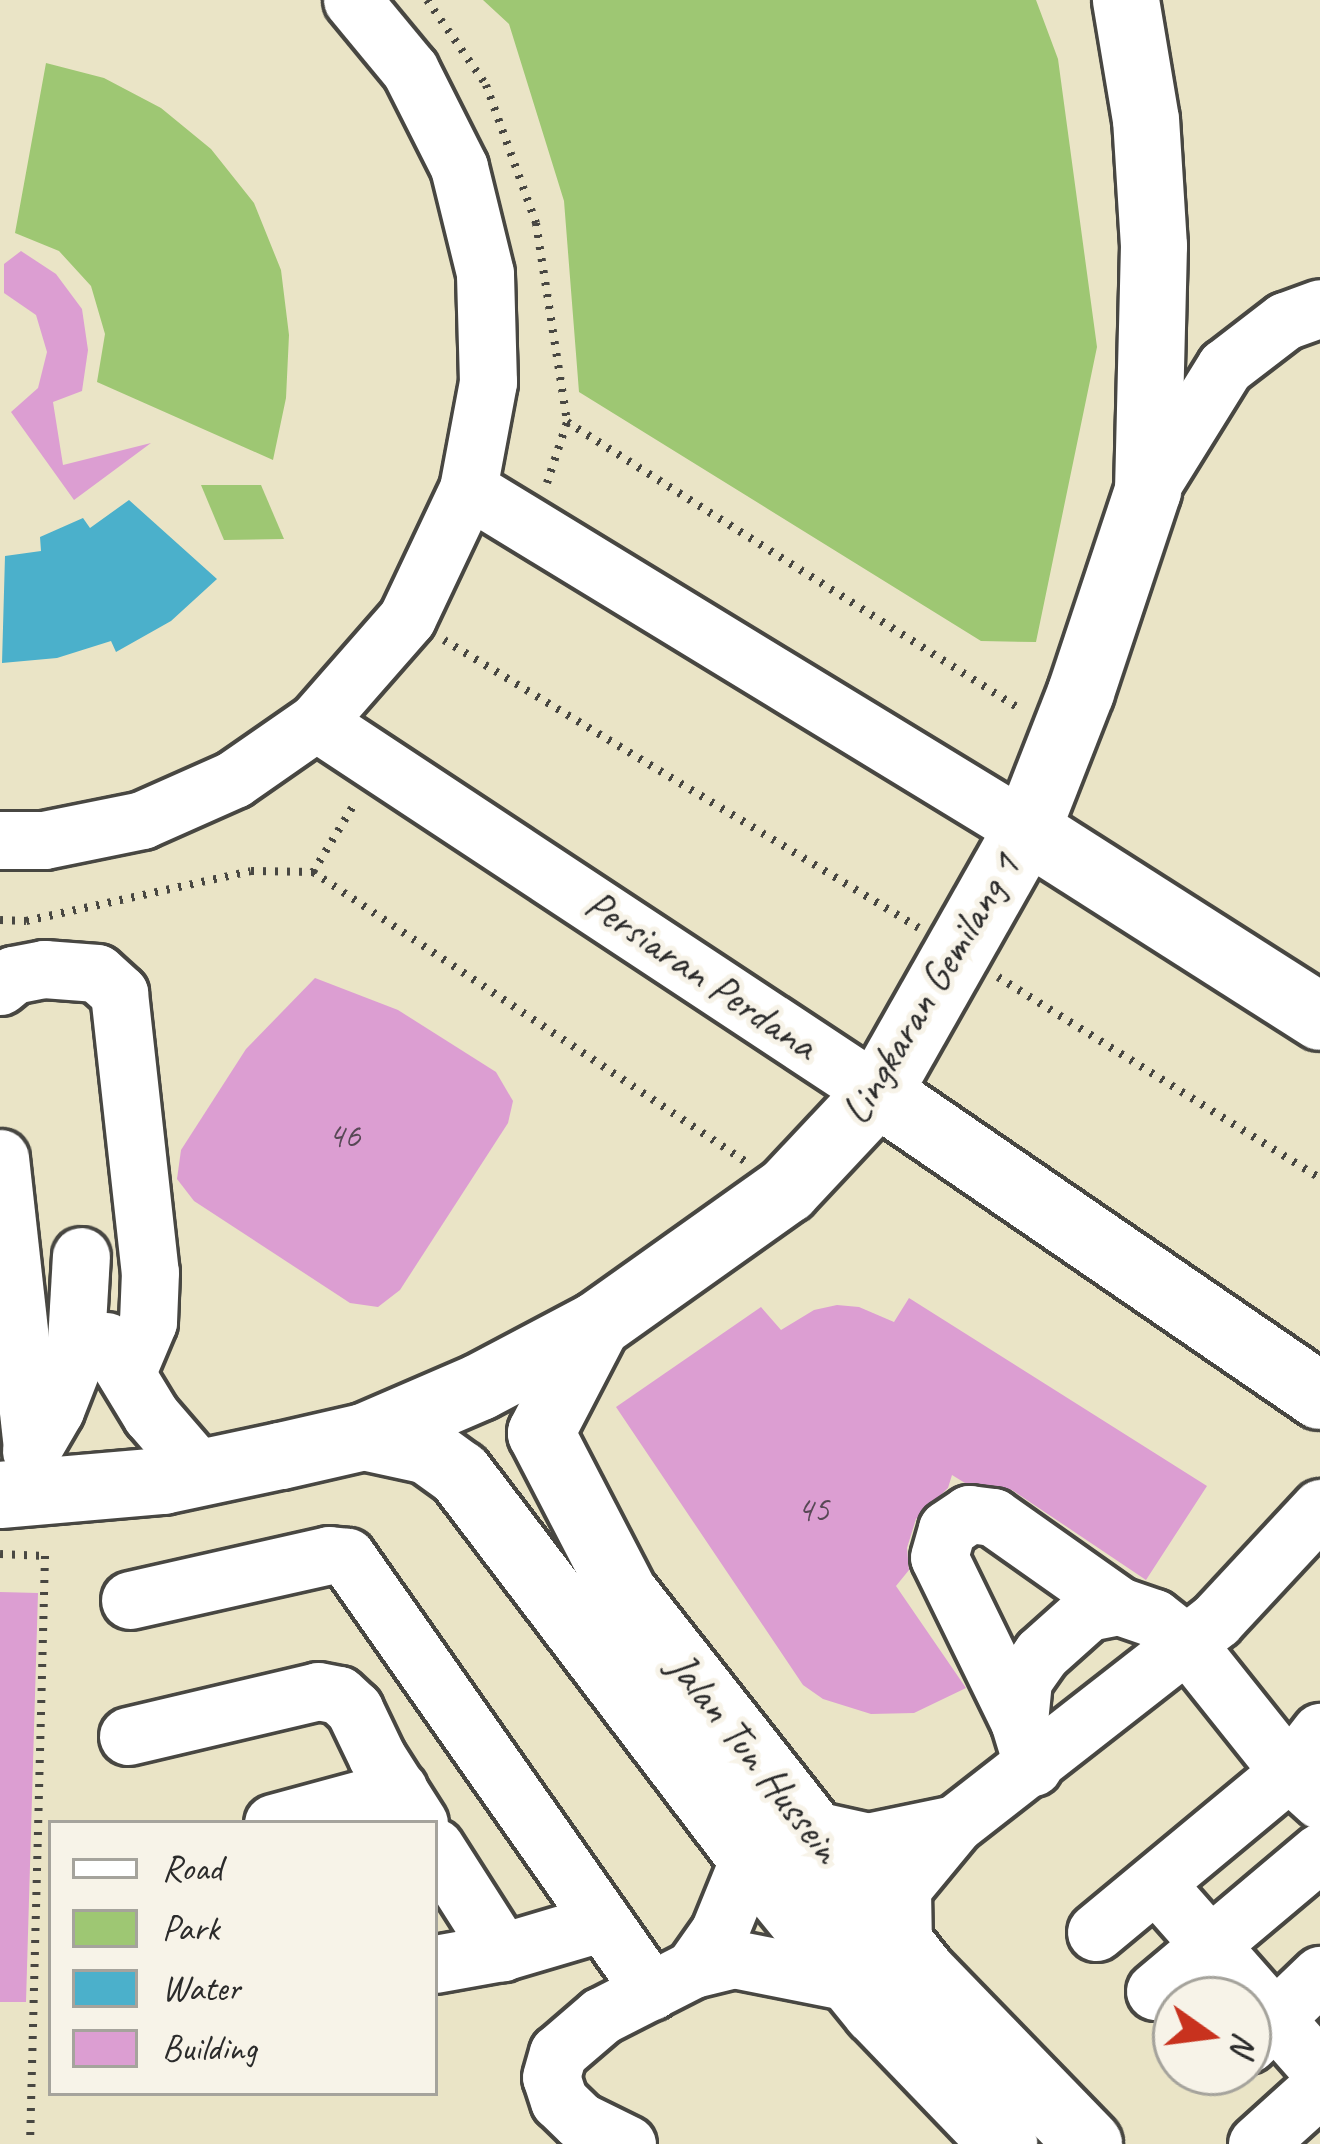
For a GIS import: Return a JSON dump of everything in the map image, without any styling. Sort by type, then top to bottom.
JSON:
[{"type":"main road","name":"Lingkaran Gemilang 1","points":[[10,1478],[201,1473],[364,1437],[481,1387],[597,1325],[787,1190],[878,1093],[1027,830],[1148,491],[1154,246],[1146,120],[1126,0]]},
{"type":"main road","points":[[1027,830],[1320,1017]]},
{"type":"main road","name":"Persiaran Perdana","points":[[878,1093],[1320,1396]]},
{"type":"main road","name":"Jalan Tun Hussein","points":[[597,1325],[542,1433],[624,1593],[810,1829],[879,1965],[1004,2144]]},
{"type":"main road","name":"Jalan Tun Hussein","points":[[364,1437],[428,1451],[460,1474],[750,1856],[1089,2144]]},
{"type":"street","points":[[0,840],[44,840],[142,820],[234,779],[316,722],[407,619],[468,489],[488,382],[485,273],[459,167],[410,70],[352,0]]},
{"type":"street","points":[[1148,491],[1225,368],[1285,322],[1320,308]]},
{"type":"street","points":[[468,489],[1027,830]]},
{"type":"street","name":"Persiaran Perdana","points":[[316,722],[878,1093]]},
{"type":"street","points":[[0,986],[13,975],[44,969],[97,974],[119,993],[150,1272],[148,1322],[126,1374]]},
{"type":"street","points":[[0,1158],[10,1478]]},
{"type":"street","points":[[10,1478],[55,1410],[75,1359],[81,1256],[100,1331],[151,1415],[201,1473]]},
{"type":"street","points":[[627,2144],[580,2121],[559,2102],[551,2077],[558,2053],[601,2016],[672,1980],[734,1959],[879,1965],[902,1888],[1026,1744],[1187,1644],[1216,1620],[1320,1508]]},
{"type":"street","points":[[1026,1744],[939,1557],[946,1529],[969,1514],[993,1517],[1119,1606],[1154,1618],[1187,1644],[1310,1768],[1096,1932]]},
{"type":"street","points":[[130,1600],[329,1555],[347,1556],[603,1922],[672,1980]]},
{"type":"street","points":[[1026,1744],[1023,1680],[1041,1654],[1088,1612],[1119,1606]]},
{"type":"street","points":[[128,1736],[318,1690],[339,1695],[354,1709],[409,1806],[296,1820]]},
{"type":"street","points":[[810,1829],[868,1842],[894,1841],[955,1824]]},
{"type":"street","points":[[438,1852],[502,1952]]},
{"type":"street","points":[[1173,1976],[1320,1852]]},
{"type":"street","points":[[672,1980],[719,1932],[750,1856]]},
{"type":"street","points":[[1158,1886],[1210,1946],[1228,1976]]},
{"type":"street","points":[[438,1963],[502,1952],[603,1922]]},
{"type":"street","points":[[1272,2022],[1320,1975]]},
{"type":"street","points":[[1272,2040],[1320,2070]]},
{"type":"street","points":[[1256,2144],[1320,2087]]},
{"type":"path","points":[[427,0],[486,85],[536,223],[567,422],[543,493]]},
{"type":"path","points":[[567,422],[1064,737]]},
{"type":"path","points":[[407,619],[956,950],[1320,1178]]},
{"type":"path","points":[[313,872],[355,802]]},
{"type":"path","points":[[0,920],[26,921],[251,871],[313,872],[787,1190]]},
{"type":"path","points":[[0,1554],[45,1556],[30,2144]]},
{"type":"green space","points":[[483,0],[1036,0],[1058,59],[1097,347],[1036,642],[981,641],[579,392],[564,201],[509,24]]},
{"type":"green space","points":[[46,63],[104,78],[161,108],[211,149],[254,203],[281,270],[289,335],[286,398],[273,460],[97,382],[105,334],[91,286],[59,251],[15,233]]},
{"type":"green space","points":[[201,485],[261,485],[284,539],[224,540]]},
{"type":"water","points":[[129,500],[217,579],[171,621],[116,652],[111,641],[57,658],[2,663],[5,556],[41,551],[40,537],[83,518],[90,528]]},
{"type":"building","points":[[21,251],[56,274],[82,309],[88,350],[82,391],[53,402],[63,465],[151,443],[74,500],[11,412],[38,388],[47,352],[36,315],[4,293],[4,264]]},
{"type":"building","points":[[315,978],[398,1010],[496,1072],[513,1101],[508,1123],[400,1290],[378,1307],[350,1303],[194,1201],[177,1179],[181,1150],[246,1049]]},
{"type":"building","points":[[909,1298],[1207,1486],[1146,1580],[1012,1490],[965,1483],[952,1475],[948,1488],[916,1519],[907,1548],[909,1570],[896,1586],[966,1688],[914,1713],[871,1714],[823,1699],[803,1685],[616,1407],[761,1307],[781,1330],[814,1310],[837,1305],[859,1307],[894,1322]]},
{"type":"building","points":[[0,1592],[38,1593],[26,2002],[0,2002]]}]
